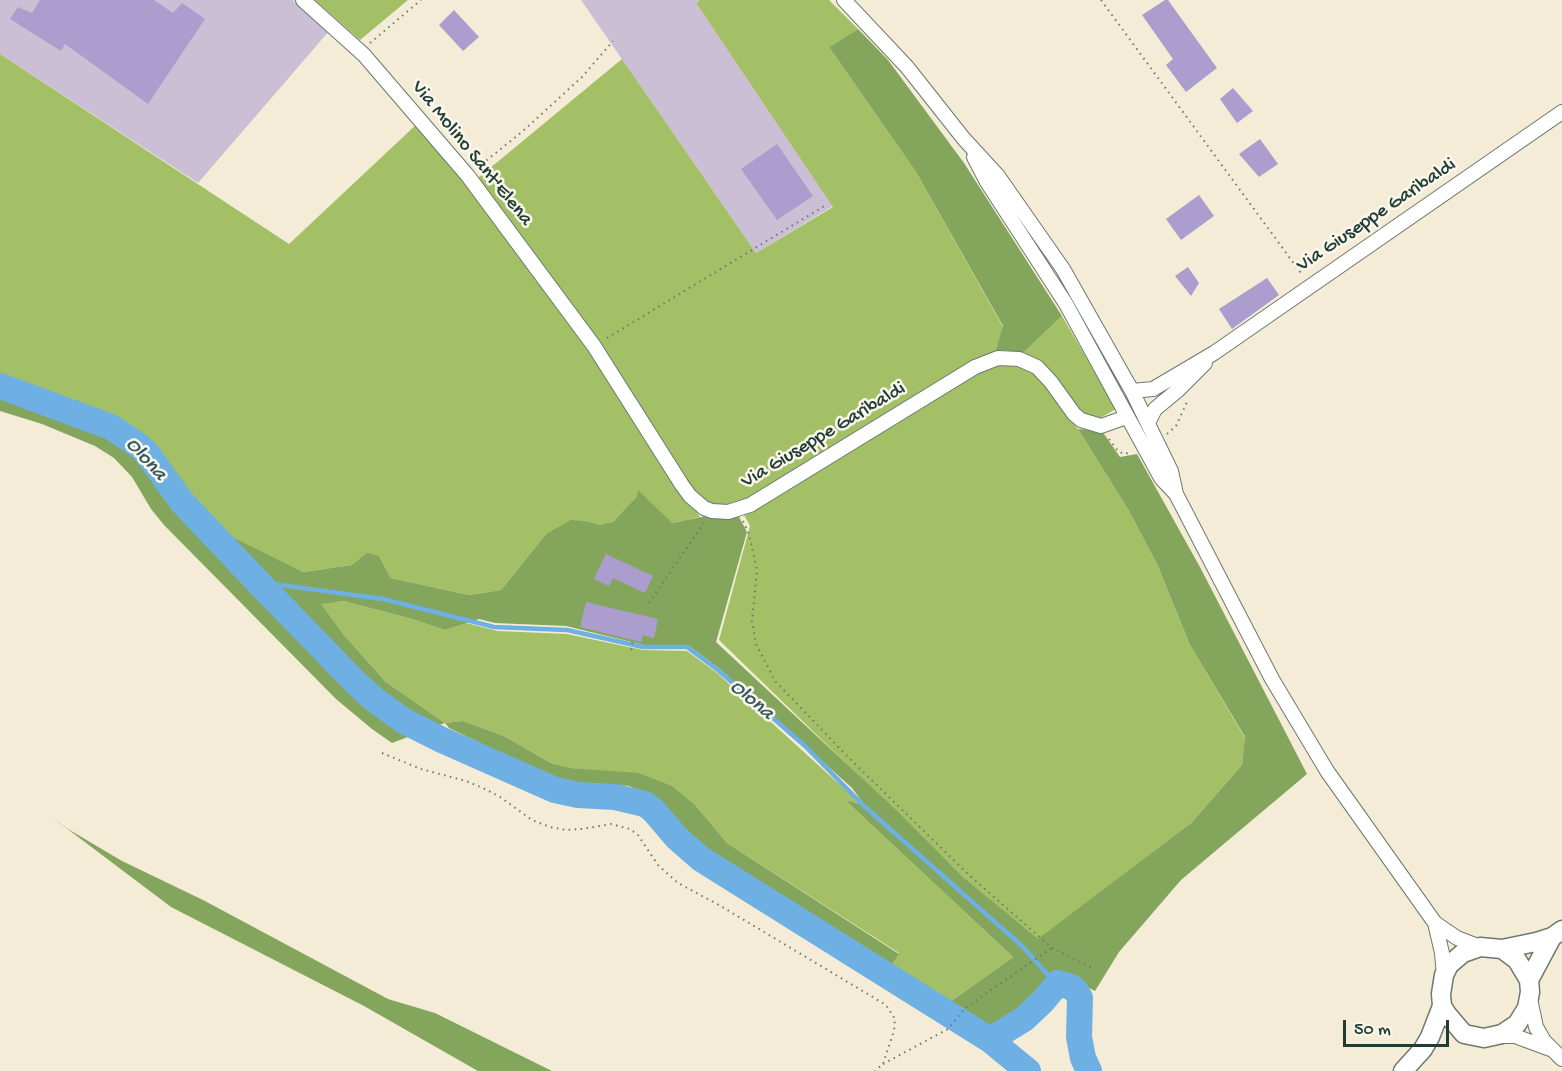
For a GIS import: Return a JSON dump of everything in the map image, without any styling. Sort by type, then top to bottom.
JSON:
[{"type":"main road","points":[[1403,1071],[1423,1049],[1430,1037],[1442,1006],[1444,975],[1449,964],[1463,953],[1480,947],[1502,950],[1524,946],[1557,934]]},
{"type":"main road","points":[[1423,1049],[1445,1039],[1464,1034],[1484,1038],[1494,1037],[1517,1024],[1527,1008],[1529,988],[1557,934]]},
{"type":"main road","points":[[1502,950],[1517,960],[1529,988]]},
{"type":"main road","points":[[1442,1006],[1464,1034]]},
{"type":"street","name":"Via Molino Sant'Elena","points":[[303,0],[360,51],[468,176],[594,346]]},
{"type":"street","points":[[844,0],[907,67],[964,139],[998,176],[1031,221],[1068,279],[1132,391],[1149,415],[1156,440],[1171,471],[1176,494],[1253,645],[1292,714],[1327,771],[1435,924],[1442,953],[1444,975]]},
{"type":"street","name":"Via Giuseppe Garibaldi","points":[[1132,391],[1153,389],[1214,353],[1562,112]]},
{"type":"street","points":[[964,139],[987,182],[1066,304],[1161,478],[1176,494]]},
{"type":"street","points":[[1025,240],[1069,293],[1134,411],[1149,415]]},
{"type":"street","points":[[594,346],[686,490],[695,502],[712,511]]},
{"type":"street","name":"Via Giuseppe Garibaldi","points":[[1149,415],[1178,390],[1214,353]]},
{"type":"street","name":"Via Giuseppe Garibaldi","points":[[712,511],[728,512],[750,505],[990,359],[1012,357],[1028,361],[1044,373],[1074,414],[1087,423],[1101,426],[1121,419]]},
{"type":"street","points":[[1435,924],[1457,938],[1480,947]]},
{"type":"street","points":[[1529,988],[1536,1027],[1544,1041],[1557,1054]]},
{"type":"street","points":[[1494,1037],[1507,1034],[1515,1036],[1557,1054]]},
{"type":"path","points":[[360,51],[421,0]]},
{"type":"path","points":[[1101,0],[1310,286]]},
{"type":"path","points":[[468,176],[523,131],[582,77],[613,41]]},
{"type":"path","points":[[594,346],[826,205]]},
{"type":"path","points":[[1156,440],[1176,426],[1192,393]]},
{"type":"path","points":[[738,510],[749,534],[757,571],[752,621],[756,644],[775,681],[848,757],[969,875],[1052,948],[1094,969]]},
{"type":"path","points":[[649,603],[712,511]]},
{"type":"path","points":[[631,650],[633,640]]},
{"type":"path","points":[[382,753],[421,769],[483,788],[532,820],[550,827],[574,830],[611,824],[630,829],[638,835],[658,865],[678,883],[886,1005],[895,1019],[894,1031],[883,1064]]},
{"type":"path","points":[[875,1071],[883,1064],[948,1029],[965,1008],[1052,948]]},
{"type":"shaded area","points":[[0,0],[293,0],[330,30],[198,183],[0,54]]},
{"type":"shaded area","points":[[581,0],[700,0],[696,3],[833,206],[756,253]]},
{"type":"green space","points":[[315,0],[408,0],[360,40]]},
{"type":"green space","points":[[700,0],[829,0],[858,29],[829,47],[916,172],[1003,327],[995,352],[743,503],[717,506],[705,501],[691,488],[478,178],[622,59],[756,253],[833,207],[696,3]]},
{"type":"green space","points":[[858,29],[888,60],[964,163],[1062,316],[1023,353],[1003,350],[995,352],[1003,326],[916,172],[829,47]]},
{"type":"green space","points":[[0,54],[289,244],[418,123],[503,231],[599,364],[700,517],[672,523],[637,496],[613,522],[600,525],[590,522],[546,534],[501,590],[469,595],[391,578],[379,556],[352,565],[303,572],[216,531],[187,497],[153,447],[140,435],[114,418],[0,377]]},
{"type":"green space","points":[[1062,316],[1116,409],[1100,418],[1089,418],[1077,408],[1064,388],[1043,365],[1023,353]]},
{"type":"green space","points":[[1008,363],[1021,365],[1041,380],[1078,429],[1129,511],[1157,564],[1190,645],[1245,738],[1242,765],[1191,823],[1038,940],[962,876],[719,640],[750,526],[743,513],[988,366]]},
{"type":"green space","points":[[0,394],[106,430],[141,455],[174,503],[196,525],[228,535],[303,572],[352,565],[367,553],[379,556],[391,578],[469,595],[501,590],[546,534],[571,520],[600,525],[613,522],[637,496],[638,490],[672,523],[706,516],[717,518],[738,515],[747,532],[716,642],[895,809],[962,876],[1038,939],[1191,823],[1242,765],[1245,737],[1190,645],[1157,564],[1129,511],[1078,429],[1102,431],[1120,457],[1137,454],[1201,569],[1307,774],[1181,880],[1119,952],[1095,991],[1064,975],[1048,983],[1026,1009],[989,1035],[950,1002],[1013,957],[846,801],[864,804],[852,788],[720,669],[689,646],[644,645],[566,626],[495,623],[479,619],[445,630],[343,601],[321,604],[344,635],[386,682],[445,723],[392,743],[336,699],[164,525],[151,509],[132,477],[114,458],[95,446],[42,424],[0,411]]},
{"type":"green space","points":[[343,601],[445,630],[466,623],[498,631],[567,634],[643,650],[687,651],[717,673],[849,793],[858,803],[847,802],[1013,957],[950,1002],[890,967],[899,953],[727,843],[697,807],[603,771],[571,768],[551,763],[504,736],[463,721],[445,723],[386,682],[344,635],[320,603]]},
{"type":"green space","points":[[463,721],[504,736],[551,763],[571,768],[638,773],[672,786],[697,807],[727,843],[899,954],[890,967],[706,848],[683,828],[659,801],[629,786],[559,781],[449,728],[445,723]]},
{"type":"green space","points":[[45,812],[68,829],[122,861],[203,900],[388,999],[435,1013],[552,1071],[478,1071],[364,1006],[171,907]]},
{"type":"building","points":[[40,0],[154,0],[173,13],[182,3],[205,19],[148,104],[65,44],[61,51],[10,19],[18,7],[32,13]]},
{"type":"building","points":[[1168,0],[1217,68],[1186,92],[1166,65],[1173,59],[1142,15]]},
{"type":"building","points":[[454,10],[479,37],[463,51],[439,25]]},
{"type":"building","points":[[1233,88],[1253,111],[1237,123],[1220,99]]},
{"type":"building","points":[[1260,139],[1278,164],[1259,177],[1239,154]]},
{"type":"building","points":[[777,144],[813,196],[777,220],[741,169]]},
{"type":"building","points":[[1199,195],[1214,216],[1181,240],[1166,219]]},
{"type":"building","points":[[1188,267],[1199,283],[1191,296],[1175,276]]},
{"type":"building","points":[[1267,278],[1279,295],[1232,329],[1219,309]]},
{"type":"building","points":[[606,554],[653,576],[645,593],[613,578],[609,586],[594,579]]},
{"type":"building","points":[[586,602],[658,619],[654,638],[643,635],[641,642],[580,627]]},
{"type":"waterway","name":"Olona","points":[[0,386],[111,427],[146,452],[182,502],[258,582],[356,683],[404,721],[555,790],[578,795],[615,797],[645,804],[677,838],[701,859],[990,1040],[1028,1071]]},
{"type":"waterway","name":"Olona","points":[[258,582],[383,599],[494,627],[567,630],[643,647],[687,647],[719,671],[805,746],[863,805],[1022,946],[1058,983]]},
{"type":"waterway","name":"Olona","points":[[990,1040],[1024,1019],[1058,983],[1071,987],[1080,998],[1079,1037],[1083,1058],[1089,1071]]}]
